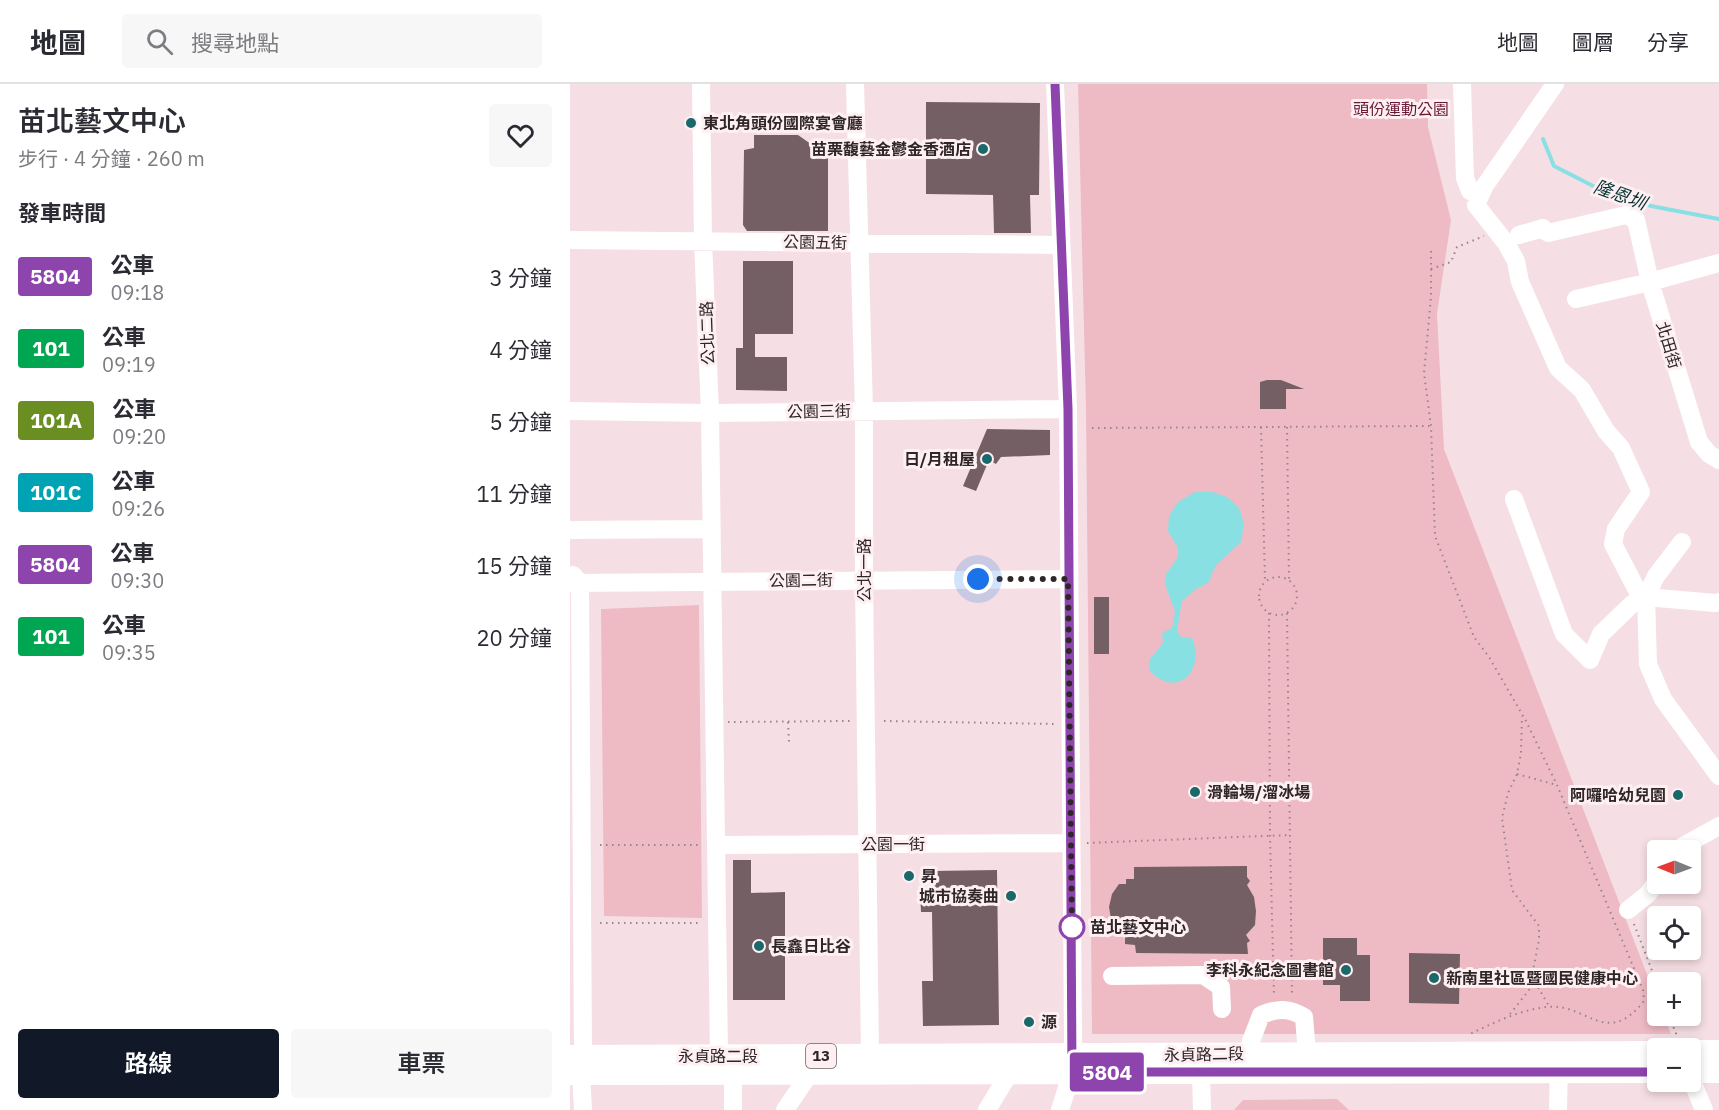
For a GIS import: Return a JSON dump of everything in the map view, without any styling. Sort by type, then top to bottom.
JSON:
[{"type":"main road","points":[[1701,1049],[1719,1051]]},
{"type":"main road","name":"永貞路二段","points":[[576,1065],[726,1065],[1010,1072],[1072,1063],[1249,1053],[1559,1062],[1647,1071]]},
{"type":"main road","name":"永貞路二段","points":[[798,1067],[870,1056],[1072,1063],[1201,1072],[1559,1062],[1647,1053]]},
{"type":"main road","points":[[1701,1073],[1719,1072]]},
{"type":"street","name":"公北二路","points":[[701,84],[713,581],[710,845],[726,1065],[733,1110]]},
{"type":"street","name":"公北一路","points":[[855,84],[864,410],[870,1056]]},
{"type":"street","points":[[1055,84],[1068,409],[1071,843],[1072,1063],[1060,1110]]},
{"type":"street","points":[[1462,84],[1464,178],[1470,191],[1480,196]]},
{"type":"street","points":[[1555,84],[1484,188],[1476,205],[1506,243],[1516,261],[1521,282],[1558,369],[1582,390],[1606,431],[1621,448],[1641,492],[1616,529],[1613,544],[1639,594],[1646,597],[1719,602]]},
{"type":"street","name":"北田街","points":[[1519,235],[1543,228],[1548,233],[1626,215],[1636,220],[1650,282],[1699,442],[1709,454],[1719,460]]},
{"type":"street","name":"公園五街","points":[[570,240],[1061,245]]},
{"type":"street","points":[[1576,299],[1719,263]]},
{"type":"street","name":"公園三街","points":[[570,411],[710,413],[1068,409]]},
{"type":"street","points":[[1514,498],[1564,634],[1590,660],[1601,634],[1632,604],[1646,597]]},
{"type":"street","points":[[570,530],[711,529]]},
{"type":"street","points":[[1682,542],[1656,576],[1646,597],[1648,664],[1663,699],[1719,776]]},
{"type":"street","points":[[573,579],[576,1065],[583,1110]]},
{"type":"street","name":"公園二街","points":[[573,579],[713,581],[1068,579]]},
{"type":"street","points":[[1694,840],[1719,826]]},
{"type":"street","name":"公園一街","points":[[710,845],[1071,843]]},
{"type":"street","points":[[1628,910],[1648,894]]},
{"type":"street","points":[[1112,976],[1203,975],[1221,987],[1222,1009]]},
{"type":"street","points":[[1249,1053],[1261,1015],[1283,1010],[1304,1017],[1307,1054]]},
{"type":"street","points":[[1558,1110],[1559,1062]]},
{"type":"street","points":[[786,1110],[798,1067]]},
{"type":"street","points":[[987,1110],[1010,1072]]},
{"type":"street","points":[[1201,1072],[1202,1110]]},
{"type":"street","points":[[1697,1092],[1704,1110]]},
{"type":"path","points":[[1431,269],[1451,262],[1457,247],[1497,231]]},
{"type":"path","points":[[1431,251],[1431,297],[1424,373],[1431,426],[1435,536],[1474,637],[1489,657],[1522,713],[1557,785],[1643,990],[1644,1001],[1635,1012],[1613,1023],[1600,1022],[1563,1008],[1549,1006],[1509,1016],[1468,1035]]},
{"type":"path","points":[[1092,428],[1431,426]]},
{"type":"path","points":[[1261,427],[1265,581]]},
{"type":"path","points":[[1287,427],[1288,580]]},
{"type":"path","points":[[1276,576],[1288,580],[1293,584],[1297,597],[1292,609],[1281,615],[1264,610],[1258,598],[1260,586],[1276,576]]},
{"type":"path","points":[[1269,613],[1270,836],[1283,1010]]},
{"type":"path","points":[[1283,1010],[1290,835],[1287,613]]},
{"type":"path","points":[[1509,1016],[1529,990],[1539,940],[1539,926],[1512,890],[1502,818],[1508,793],[1517,774],[1521,753],[1522,713]]},
{"type":"path","points":[[728,722],[851,721]]},
{"type":"path","points":[[788,722],[789,742]]},
{"type":"path","points":[[884,722],[1070,724]]},
{"type":"path","points":[[1517,774],[1557,785]]},
{"type":"path","points":[[1071,843],[1290,835]]},
{"type":"path","points":[[600,846],[710,845]]},
{"type":"path","points":[[1628,910],[1652,972]]},
{"type":"path","points":[[600,922],[706,923]]},
{"type":"path","points":[[1532,977],[1549,1006]]},
{"type":"green space","name":"頭份運動公園","points":[[1078,84],[1427,84],[1428,127],[1451,220],[1437,314],[1444,449],[1647,974],[1647,1026],[1668,1026],[1671,1034],[1092,1034],[1086,410]]},
{"type":"green space","points":[[699,605],[702,918],[604,916],[601,609]]},
{"type":"green space","points":[[1337,1099],[1349,1110],[1234,1110],[1243,1100]]},
{"type":"water","points":[[1195,492],[1212,492],[1227,497],[1239,508],[1244,524],[1241,542],[1216,565],[1208,583],[1196,589],[1182,601],[1177,631],[1181,637],[1192,638],[1195,661],[1186,677],[1179,682],[1170,683],[1150,671],[1149,660],[1163,643],[1162,633],[1172,628],[1175,612],[1165,584],[1166,574],[1178,557],[1178,548],[1168,531],[1169,516],[1178,502]]},
{"type":"building","name":"苗栗馥藝金鬱金香酒店","points":[[926,102],[1040,103],[1039,195],[1030,195],[1031,233],[994,233],[993,195],[926,194]]},
{"type":"building","points":[[754,135],[798,135],[828,156],[828,231],[747,231],[743,225],[744,150],[754,148]]},
{"type":"building","points":[[743,261],[793,261],[793,334],[755,334],[755,357],[787,357],[787,391],[736,390],[736,348],[743,348]]},
{"type":"building","points":[[1281,380],[1304,389],[1286,389],[1286,409],[1260,409],[1260,382]]},
{"type":"building","name":"日/月租屋","points":[[987,429],[1050,430],[1050,455],[1001,457],[996,464],[989,460],[976,491],[963,486]]},
{"type":"building","points":[[1094,597],[1109,597],[1109,654],[1094,654]]},
{"type":"building","name":"長鑫日比谷","points":[[733,860],[751,860],[751,893],[785,892],[785,1000],[733,1000]]},
{"type":"building","points":[[1247,866],[1247,877],[1250,881],[1247,885],[1254,897],[1256,911],[1255,925],[1246,935],[1250,941],[1247,943],[1248,954],[1136,953],[1135,945],[1125,944],[1125,934],[1117,934],[1109,907],[1112,894],[1119,884],[1126,884],[1126,879],[1134,879],[1134,867]]},
{"type":"building","points":[[997,870],[999,1025],[923,1026],[922,981],[933,981],[932,912],[921,912],[920,893],[934,893],[933,871]]},
{"type":"building","name":"李科永紀念圖書館","points":[[1323,938],[1357,938],[1357,955],[1370,955],[1370,1001],[1340,1001],[1340,985],[1323,985]]},
{"type":"building","name":"新南里社區暨國民健康中心","points":[[1409,953],[1460,954],[1459,1004],[1409,1003]]},
{"type":"waterway","name":"隆恩圳","points":[[1543,139],[1554,166],[1601,190],[1651,206],[1719,219]]},
{"type":"bus line","name":"5804","points":[[1055,84],[1068,409],[1072,1072],[1647,1072]]},
{"type":"place","name":"東北角頭份國際宴會廳","points":[[691,123]]},
{"type":"place","name":"苗栗馥藝金鬱金香酒店","points":[[983,149]]},
{"type":"place","name":"日/月租屋","points":[[987,459]]},
{"type":"place","name":"滑輪場/溜冰場","points":[[1195,792]]},
{"type":"place","name":"阿囉哈幼兒園","points":[[1678,795]]},
{"type":"place","name":"昇","points":[[909,876]]},
{"type":"place","name":"城市協奏曲","points":[[1011,896]]},
{"type":"place","name":"苗北藝文中心","points":[[1072,927]]},
{"type":"place","name":"長鑫日比谷","points":[[759,946]]},
{"type":"place","name":"李科永紀念圖書館","points":[[1346,970]]},
{"type":"place","name":"新南里社區暨國民健康中心","points":[[1434,978]]},
{"type":"place","name":"源","points":[[1029,1022]]},
{"type":"route","points":[[978,579],[1068,579],[1072,931],[1072,927]]}]
